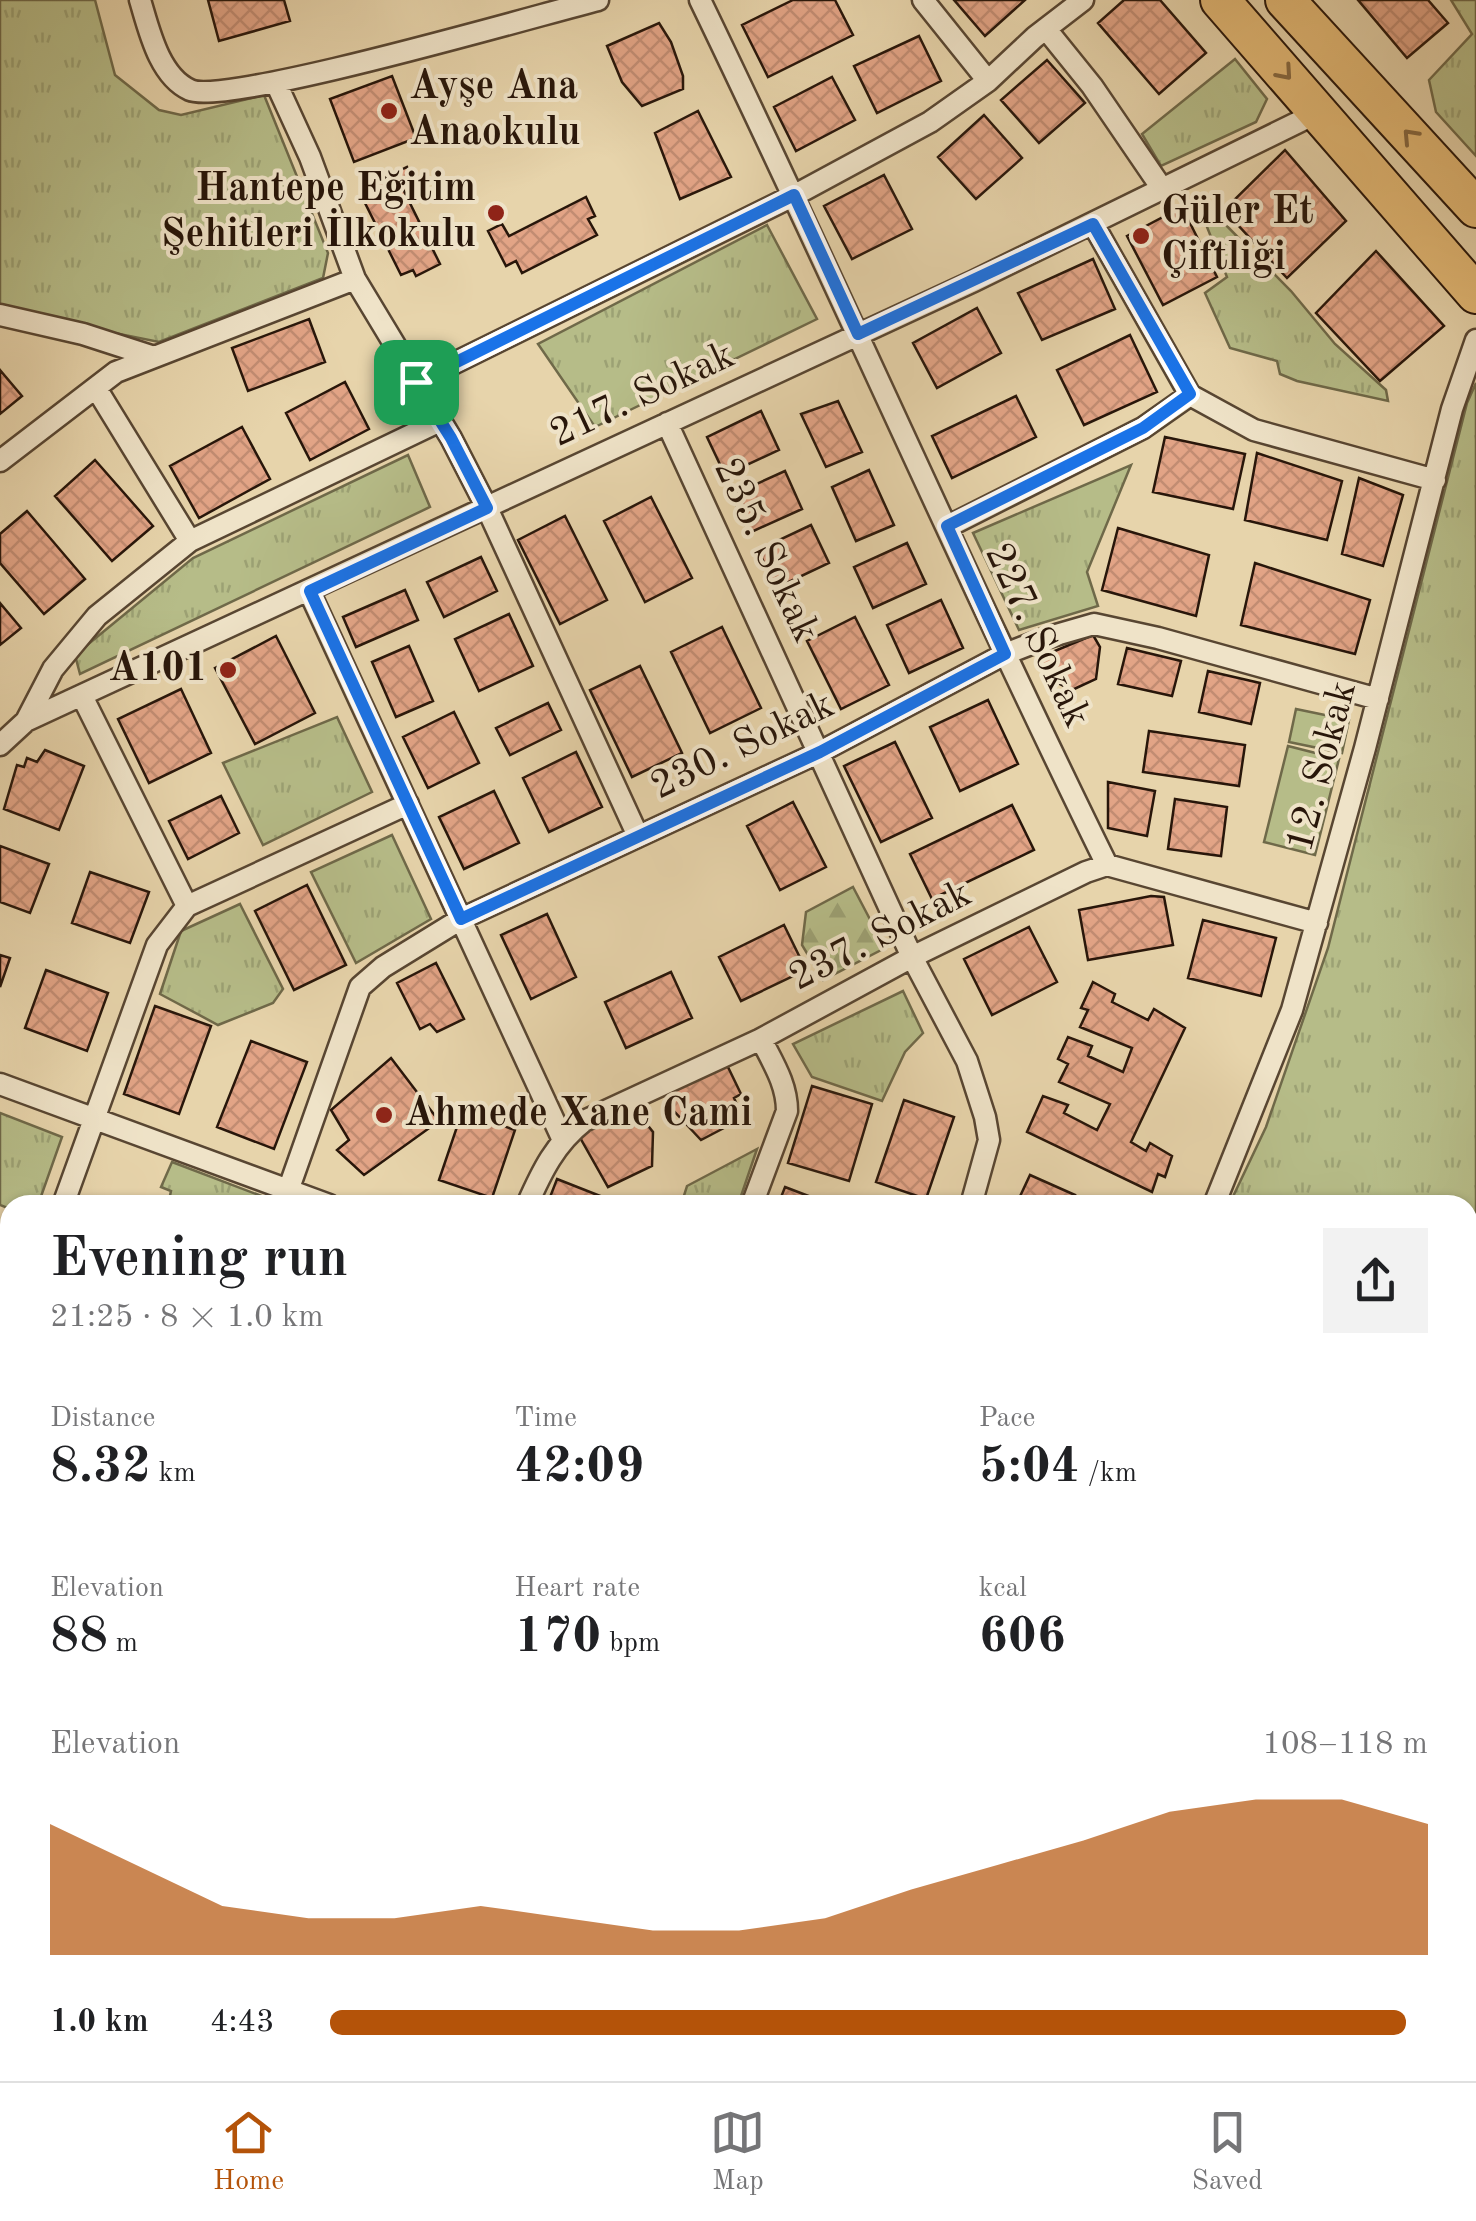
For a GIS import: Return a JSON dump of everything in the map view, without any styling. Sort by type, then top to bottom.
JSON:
[{"type":"highway","points":[[1220,0],[1476,294]]},
{"type":"highway","points":[[1285,0],[1476,208]]},
{"type":"street","points":[[140,0],[152,39],[176,82],[196,92],[276,84],[598,0]]},
{"type":"street","name":"227. Sokak","points":[[700,0],[1107,865]]},
{"type":"street","points":[[924,0],[988,81]]},
{"type":"street","points":[[416,382],[794,195],[930,122],[988,81],[1083,0]]},
{"type":"street","points":[[1046,29],[1092,86],[1164,190]]},
{"type":"street","points":[[276,84],[310,156],[355,280],[487,508],[638,836]]},
{"type":"street","name":"217. Sokak","points":[[0,745],[26,721],[1093,224],[1319,112]]},
{"type":"street","points":[[1093,224],[1190,394],[1254,430],[1434,480]]},
{"type":"street","points":[[0,461],[116,372],[355,280]]},
{"type":"street","points":[[0,315],[83,334],[154,358]]},
{"type":"street","name":"12. Sokak","points":[[1218,1195],[1292,1010],[1378,699],[1452,409],[1476,340]]},
{"type":"street","points":[[96,388],[190,541]]},
{"type":"street","points":[[947,526],[1143,428],[1190,394]]},
{"type":"street","points":[[26,721],[53,669],[97,616],[190,541],[440,421]]},
{"type":"street","name":"235. Sokak","points":[[667,424],[912,957],[967,1061],[989,1140],[974,1195]]},
{"type":"street","points":[[310,591],[562,1138]]},
{"type":"street","name":"230. Sokak","points":[[289,1188],[360,987],[383,966],[461,919],[820,752],[1005,654],[1094,624],[1378,699]]},
{"type":"street","points":[[82,696],[186,906]]},
{"type":"street","points":[[66,1195],[157,945],[186,906],[408,804]]},
{"type":"street","points":[[1107,865],[1317,924]]},
{"type":"street","name":"237. Sokak","points":[[531,1195],[562,1138],[584,1121],[762,1039],[912,957],[1107,865]]},
{"type":"street","points":[[756,1195],[786,1111],[787,1096],[762,1039]]},
{"type":"street","points":[[0,1084],[305,1195]]},
{"type":"green space","points":[[0,0],[95,0],[115,75],[159,110],[181,115],[264,95],[328,253],[323,278],[159,342],[0,310]]},
{"type":"green space","points":[[1451,0],[1476,0],[1476,156],[1436,112],[1429,80],[1472,34]]},
{"type":"green space","points":[[1235,59],[1267,99],[1256,122],[1161,166],[1142,134]]},
{"type":"green space","points":[[1216,215],[1291,291],[1335,344],[1386,390],[1388,401],[1297,381],[1280,374],[1277,361],[1230,348],[1205,293],[1227,277],[1207,227]]},
{"type":"green space","points":[[767,225],[817,319],[595,427],[538,344]]},
{"type":"green space","points":[[1476,383],[1476,1195],[1234,1195],[1266,1127],[1328,948],[1467,403]]},
{"type":"green space","points":[[408,455],[430,507],[80,674],[75,655],[193,558]]},
{"type":"green space","points":[[1131,465],[1087,572],[1098,606],[1019,630],[973,533]]},
{"type":"green space","points":[[1296,709],[1349,720],[1342,753],[1289,742]]},
{"type":"green space","points":[[337,717],[372,792],[263,845],[223,763]]},
{"type":"green space","points":[[1288,746],[1339,759],[1315,855],[1264,842]]},
{"type":"green space","points":[[392,835],[431,919],[356,963],[311,872]]},
{"type":"green space","points":[[853,887],[885,948],[823,980],[802,945],[806,912]]},
{"type":"green space","points":[[240,904],[283,989],[273,1003],[218,1025],[160,994],[181,931]]},
{"type":"green space","points":[[903,991],[923,1033],[905,1052],[882,1101],[812,1077],[793,1044]]},
{"type":"green space","points":[[0,1113],[62,1137],[42,1195],[0,1195]]},
{"type":"green space","points":[[757,1149],[741,1195],[684,1195],[687,1186]]},
{"type":"green space","points":[[172,1162],[259,1195],[170,1195],[171,1191],[161,1187]]},
{"type":"building","points":[[208,0],[284,0],[290,21],[219,41]]},
{"type":"building","points":[[793,0],[835,0],[853,35],[768,77],[742,25]]},
{"type":"building","points":[[954,0],[1025,0],[985,36]]},
{"type":"building","points":[[1124,0],[1160,0],[1206,53],[1159,94],[1098,23]]},
{"type":"building","points":[[1358,0],[1428,0],[1448,23],[1407,58]]},
{"type":"building","points":[[659,23],[671,42],[683,76],[683,89],[642,106],[622,82],[607,46]]},
{"type":"building","points":[[919,36],[941,81],[877,113],[854,66]]},
{"type":"building","points":[[1047,60],[1085,103],[1039,143],[1001,100]]},
{"type":"building","points":[[392,76],[416,138],[354,162],[330,99]]},
{"type":"building","points":[[832,77],[855,120],[796,151],[774,107]]},
{"type":"building","points":[[698,111],[731,177],[680,199],[655,133]]},
{"type":"building","points":[[984,115],[1022,158],[976,199],[938,157]]},
{"type":"building","points":[[1285,150],[1346,221],[1287,278],[1224,210]]},
{"type":"building","points":[[407,167],[414,181],[402,187],[440,264],[416,276],[413,270],[401,275],[363,199],[379,191],[375,183]]},
{"type":"building","points":[[884,175],[912,229],[852,259],[824,206]]},
{"type":"building","points":[[586,197],[595,216],[588,219],[597,235],[522,273],[516,261],[506,266],[488,231],[502,224],[509,236]]},
{"type":"building","points":[[1182,207],[1217,277],[1163,305],[1127,236]]},
{"type":"building","points":[[1376,251],[1444,326],[1380,381],[1316,313]]},
{"type":"building","points":[[1093,259],[1115,309],[1042,340],[1018,293]]},
{"type":"building","points":[[977,308],[1001,353],[937,388],[913,343]]},
{"type":"building","points":[[309,319],[325,362],[248,391],[232,348]]},
{"type":"building","points":[[1130,335],[1157,392],[1084,425],[1057,370]]},
{"type":"building","points":[[0,370],[22,396],[0,414]]},
{"type":"building","points":[[345,382],[369,429],[310,460],[286,413]]},
{"type":"building","points":[[1016,396],[1036,437],[952,478],[932,436]]},
{"type":"building","points":[[838,401],[862,452],[826,467],[801,414]]},
{"type":"building","points":[[761,411],[779,450],[725,475],[707,437]]},
{"type":"building","points":[[242,427],[270,479],[199,518],[170,466]]},
{"type":"building","points":[[1165,437],[1245,454],[1233,509],[1153,492]]},
{"type":"building","points":[[1257,453],[1342,481],[1327,540],[1245,520]]},
{"type":"building","points":[[95,460],[153,526],[112,561],[55,496]]},
{"type":"building","points":[[869,470],[894,525],[856,541],[832,487]]},
{"type":"building","points":[[785,471],[802,509],[749,533],[732,495]]},
{"type":"building","points":[[1359,478],[1403,495],[1383,566],[1342,554]]},
{"type":"building","points":[[651,497],[692,578],[645,602],[604,521]]},
{"type":"building","points":[[27,511],[85,579],[44,614],[0,563],[0,534]]},
{"type":"building","points":[[565,516],[607,600],[560,624],[518,540]]},
{"type":"building","points":[[811,525],[829,563],[776,588],[758,550]]},
{"type":"building","points":[[1118,528],[1209,555],[1196,616],[1102,590]]},
{"type":"building","points":[[907,543],[926,584],[873,608],[854,567]]},
{"type":"building","points":[[481,557],[497,591],[444,617],[427,582]]},
{"type":"building","points":[[1255,563],[1370,600],[1355,654],[1241,625]]},
{"type":"building","points":[[405,590],[418,620],[356,647],[343,617]]},
{"type":"building","points":[[941,600],[963,648],[909,673],[887,625]]},
{"type":"building","points":[[0,603],[21,628],[0,645]]},
{"type":"building","points":[[509,614],[533,666],[479,691],[455,639]]},
{"type":"building","points":[[855,617],[889,685],[841,709],[807,641]]},
{"type":"building","points":[[722,627],[761,708],[710,733],[671,652]]},
{"type":"building","points":[[1093,635],[1100,647],[1096,679],[1072,690],[1048,678],[1038,658]]},
{"type":"building","points":[[276,636],[315,713],[255,744],[215,668]]},
{"type":"building","points":[[409,646],[433,701],[396,717],[372,662]]},
{"type":"building","points":[[1127,648],[1181,661],[1172,696],[1118,684]]},
{"type":"building","points":[[640,666],[682,753],[632,777],[590,690]]},
{"type":"building","points":[[1208,671],[1260,683],[1251,724],[1199,712]]},
{"type":"building","points":[[181,689],[211,753],[149,783],[118,719]]},
{"type":"building","points":[[988,700],[1018,764],[960,791],[930,727]]},
{"type":"building","points":[[548,703],[561,730],[510,755],[496,728]]},
{"type":"building","points":[[454,712],[479,763],[428,788],[403,737]]},
{"type":"building","points":[[1149,731],[1245,745],[1239,786],[1143,772]]},
{"type":"building","points":[[895,742],[932,818],[881,842],[844,766]]},
{"type":"building","points":[[45,750],[84,766],[59,830],[4,809],[17,765],[24,767],[27,758],[37,762]]},
{"type":"building","points":[[576,752],[602,807],[549,832],[523,778]]},
{"type":"building","points":[[1108,782],[1155,791],[1147,836],[1108,828]]},
{"type":"building","points":[[494,791],[519,843],[464,869],[439,817]]},
{"type":"building","points":[[221,796],[239,833],[188,859],[169,821]]},
{"type":"building","points":[[1175,799],[1227,807],[1221,856],[1168,849]]},
{"type":"building","points":[[793,802],[826,867],[780,890],[747,826]]},
{"type":"building","points":[[1012,805],[1034,850],[932,899],[910,854]]},
{"type":"building","points":[[0,846],[49,864],[30,913],[0,902]]},
{"type":"building","points":[[90,872],[149,892],[130,943],[72,923]]},
{"type":"building","points":[[307,885],[346,965],[294,990],[255,911]]},
{"type":"building","points":[[1164,897],[1173,945],[1088,960],[1079,910]]},
{"type":"building","points":[[547,914],[576,977],[531,999],[501,935]]},
{"type":"building","points":[[1203,920],[1276,938],[1261,996],[1188,978]]},
{"type":"building","points":[[784,925],[806,970],[741,1001],[719,957]]},
{"type":"building","points":[[1029,927],[1057,982],[992,1015],[964,959]]},
{"type":"building","points":[[0,955],[10,958],[0,987]]},
{"type":"building","points":[[436,963],[464,1019],[437,1032],[430,1024],[420,1029],[397,983]]},
{"type":"building","points":[[46,970],[108,993],[87,1051],[25,1028]]},
{"type":"building","points":[[671,972],[692,1018],[626,1048],[605,1002]]},
{"type":"building","points":[[1093,982],[1115,994],[1112,1002],[1148,1020],[1154,1009],[1185,1028],[1131,1142],[1146,1151],[1150,1143],[1172,1156],[1165,1177],[1158,1174],[1152,1192],[1027,1132],[1043,1096],[1068,1105],[1064,1113],[1097,1130],[1110,1104],[1059,1082],[1068,1064],[1058,1059],[1068,1037],[1092,1046],[1088,1056],[1123,1072],[1132,1048],[1080,1027],[1088,1010],[1081,1008]]},
{"type":"building","points":[[155,1006],[211,1026],[179,1114],[124,1094]]},
{"type":"building","points":[[251,1041],[307,1062],[274,1149],[217,1127]]},
{"type":"building","name":"Ahmede Xane Cami","points":[[391,1058],[439,1121],[364,1175],[337,1150],[349,1140],[331,1110]]},
{"type":"building","points":[[727,1065],[741,1094],[734,1098],[743,1118],[701,1140],[673,1110],[664,1094]]},
{"type":"building","points":[[812,1086],[872,1104],[849,1181],[788,1163]]},
{"type":"building","points":[[904,1100],[954,1117],[927,1195],[914,1195],[876,1182]]},
{"type":"building","points":[[633,1107],[653,1132],[652,1166],[608,1187],[578,1134]]},
{"type":"building","points":[[462,1112],[515,1130],[493,1195],[439,1180]]},
{"type":"building","points":[[1030,1175],[1075,1195],[1021,1195]]},
{"type":"building","points":[[557,1179],[598,1195],[551,1195]]},
{"type":"building","points":[[785,1187],[806,1195],[782,1195]]},
{"type":"place","name":"Ayşe Ana Anaokulu","points":[[389,111]]},
{"type":"place","name":"Hantepe Eğitim Şehitleri İlkokulu","points":[[496,213]]},
{"type":"place","name":"Güler Et Çiftliği","points":[[1141,236]]},
{"type":"place","name":"A101","points":[[228,670]]},
{"type":"place","name":"Ahmede Xane Cami","points":[[384,1115]]},
{"type":"route","points":[[794,195],[858,334],[1093,224],[1190,394],[1143,428],[947,526],[1005,654],[820,752],[461,919],[310,591],[487,508],[451,438],[416,382],[794,195]]}]
